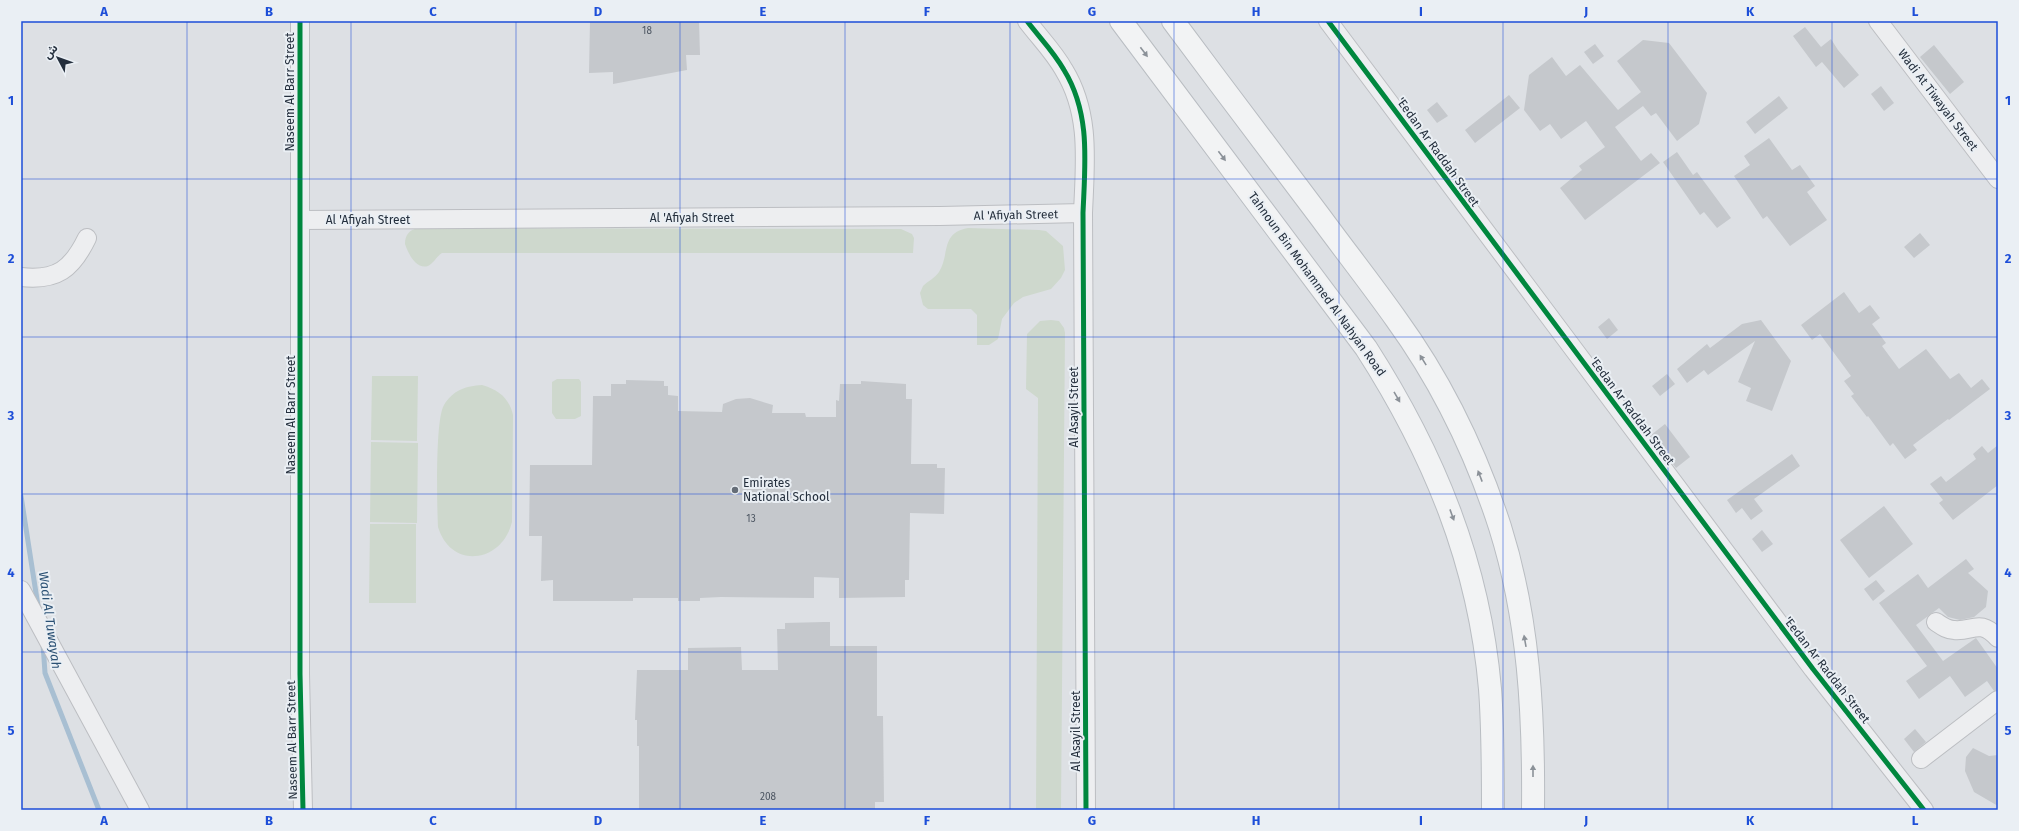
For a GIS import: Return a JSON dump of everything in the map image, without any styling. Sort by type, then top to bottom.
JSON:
[{"type":"main road","name":"Tahnoun Bin Mohammed Al Nahyan Road","points":[[1121,21],[1366,348],[1392,389],[1425,450],[1447,500],[1463,546],[1480,616],[1490,687],[1493,810]]},
{"type":"main road","points":[[1173,21],[1397,320],[1441,389],[1474,460],[1500,526],[1518,599],[1528,654],[1534,740],[1533,810]]},
{"type":"street","name":"Naseem Al Barr Street","points":[[300,21],[300,220],[302,326],[300,674],[303,810]]},
{"type":"street","name":"Al Asayil Street","points":[[1027,21],[1064,69],[1075,89],[1082,111],[1085,135],[1086,810]]},
{"type":"street","name":"'Eedan Ar Raddah Street","points":[[1328,21],[1751,586],[1924,810]]},
{"type":"street","name":"Wadi At Tiwayah Street","points":[[1878,21],[1998,179]]},
{"type":"street","name":"Al 'Afiyah Street","points":[[300,220],[940,216],[1084,213]]},
{"type":"street","points":[[21,276],[39,277],[59,273],[74,262],[87,238]]},
{"type":"street","points":[[21,590],[140,810]]},
{"type":"street","points":[[1936,622],[1952,630],[1977,627],[1984,628],[1998,638]]},
{"type":"street","points":[[1899,779],[1918,762],[1998,700]]},
{"type":"shaded area","points":[[418,228],[901,229],[912,234],[914,238],[913,253],[442,253],[430,265],[424,267],[420,266],[413,260],[405,244],[408,233]]},
{"type":"shaded area","points":[[968,228],[1046,231],[1063,246],[1065,270],[1061,278],[1051,289],[1023,297],[1014,303],[1002,319],[998,339],[989,345],[977,345],[977,315],[971,309],[928,309],[923,305],[920,293],[923,286],[939,272],[949,240],[959,231]]},
{"type":"shaded area","points":[[1040,321],[1059,321],[1064,328],[1065,333],[1061,810],[1036,810],[1038,398],[1026,389],[1027,334]]},
{"type":"shaded area","points":[[372,376],[418,376],[417,441],[371,440]]},
{"type":"shaded area","points":[[557,379],[579,379],[581,382],[581,416],[575,419],[556,419],[552,413],[552,382]]},
{"type":"shaded area","points":[[482,385],[493,389],[506,399],[513,415],[512,522],[506,536],[498,546],[488,553],[476,556],[464,555],[454,550],[445,541],[438,527],[438,445],[441,413],[444,405],[456,392],[471,386]]},
{"type":"shaded area","points":[[371,442],[418,443],[417,523],[370,522]]},
{"type":"shaded area","points":[[370,524],[416,524],[416,603],[369,603]]},
{"type":"building","points":[[590,21],[699,21],[700,55],[686,55],[687,70],[613,84],[613,72],[589,73]]},
{"type":"building","points":[[1805,27],[1821,47],[1831,39],[1838,50],[1859,75],[1844,88],[1822,62],[1816,67],[1793,36]]},
{"type":"building","points":[[1643,40],[1669,43],[1707,93],[1699,124],[1677,141],[1656,113],[1651,116],[1643,106],[1615,127],[1641,161],[1651,153],[1660,163],[1585,220],[1560,188],[1582,170],[1579,166],[1605,147],[1586,121],[1561,139],[1550,124],[1540,131],[1524,110],[1529,75],[1552,57],[1566,76],[1580,65],[1618,110],[1641,92],[1617,61]]},
{"type":"building","points":[[1595,44],[1604,56],[1593,64],[1584,52]]},
{"type":"building","points":[[1934,45],[1964,82],[1950,94],[1920,57]]},
{"type":"building","points":[[1881,86],[1894,103],[1884,111],[1871,94]]},
{"type":"building","points":[[1509,95],[1520,108],[1475,143],[1465,130]]},
{"type":"building","points":[[1779,96],[1788,108],[1755,134],[1746,122]]},
{"type":"building","points":[[1437,102],[1448,116],[1437,123],[1427,110]]},
{"type":"building","points":[[1769,138],[1792,170],[1800,165],[1815,186],[1807,192],[1827,220],[1790,246],[1767,216],[1763,219],[1734,176],[1750,165],[1744,156]]},
{"type":"building","points":[[1677,152],[1693,175],[1697,172],[1731,218],[1717,228],[1704,212],[1700,215],[1663,162]]},
{"type":"building","points":[[1920,233],[1930,245],[1914,258],[1904,247]]},
{"type":"building","points":[[1844,292],[1859,313],[1870,305],[1880,318],[1872,324],[1886,343],[1882,346],[1899,369],[1926,349],[1950,379],[1959,373],[1971,388],[1982,379],[1990,389],[1913,445],[1917,450],[1905,459],[1893,443],[1890,446],[1851,396],[1854,394],[1844,381],[1851,376],[1820,334],[1812,340],[1801,325]]},
{"type":"building","points":[[1609,318],[1618,330],[1607,339],[1598,327]]},
{"type":"building","points":[[1761,320],[1791,361],[1772,411],[1746,401],[1751,388],[1738,382],[1755,341],[1708,375],[1704,370],[1687,383],[1677,369],[1707,344],[1710,348],[1742,324]]},
{"type":"building","points":[[1667,374],[1675,384],[1660,396],[1652,386]]},
{"type":"building","name":"Emirates National School","points":[[626,380],[664,381],[664,386],[668,386],[668,395],[678,396],[678,411],[722,412],[723,404],[736,399],[750,398],[773,405],[772,413],[805,413],[806,417],[836,417],[836,400],[839,401],[840,384],[861,384],[861,381],[906,384],[906,399],[912,399],[911,464],[937,464],[937,468],[945,468],[944,514],[910,513],[909,580],[905,580],[905,597],[839,598],[839,578],[814,577],[814,598],[721,597],[700,598],[700,601],[678,601],[678,598],[633,598],[633,601],[553,601],[553,580],[541,581],[542,536],[529,536],[530,465],[592,465],[593,396],[611,396],[611,384],[626,384]]},
{"type":"building","points":[[1665,424],[1690,457],[1676,468],[1651,435]]},
{"type":"building","points":[[1998,445],[1998,485],[1953,520],[1939,503],[1943,500],[1930,484],[1941,476],[1946,482],[1976,459],[1973,454],[1982,446],[1988,453]]},
{"type":"building","points":[[1792,454],[1800,466],[1754,499],[1763,511],[1751,520],[1742,508],[1736,513],[1727,500]]},
{"type":"building","points":[[1884,506],[1913,544],[1869,578],[1840,540]]},
{"type":"building","points":[[1762,530],[1773,544],[1762,552],[1752,539]]},
{"type":"building","points":[[1966,559],[1974,569],[1968,573],[1988,591],[1986,607],[1974,617],[1960,620],[1948,617],[1939,608],[1916,625],[1943,661],[1976,638],[1998,669],[1998,690],[1994,691],[1987,681],[1965,697],[1950,676],[1919,699],[1906,681],[1927,666],[1879,603],[1918,574],[1928,588]]},
{"type":"building","points":[[1876,580],[1885,591],[1873,601],[1864,589]]},
{"type":"building","points":[[830,622],[830,646],[877,646],[877,716],[883,716],[884,802],[875,802],[875,810],[639,810],[639,746],[637,746],[637,720],[635,720],[637,670],[688,670],[688,648],[741,647],[742,670],[778,670],[777,629],[785,629],[785,623]]},
{"type":"building","points":[[1915,729],[1926,742],[1914,752],[1904,739]]},
{"type":"building","points":[[1973,748],[1989,756],[1998,755],[1998,806],[1974,792],[1965,771],[1966,757]]},
{"type":"waterway","name":"Wadi Al Tuwayah","points":[[21,496],[38,606]]},
{"type":"waterway","name":"Wadi Al Tuwayah","points":[[43,644],[45,673],[99,810]]},
{"type":"cycle path","points":[[300,21],[300,674],[303,810]]},
{"type":"cycle path","points":[[1027,21],[1056,57],[1073,87],[1079,104],[1084,139],[1085,176],[1083,213],[1086,810]]},
{"type":"cycle path","points":[[1328,21],[1813,669],[1924,810]]},
{"type":"place","name":"Emirates National School","points":[[735,490]]}]
